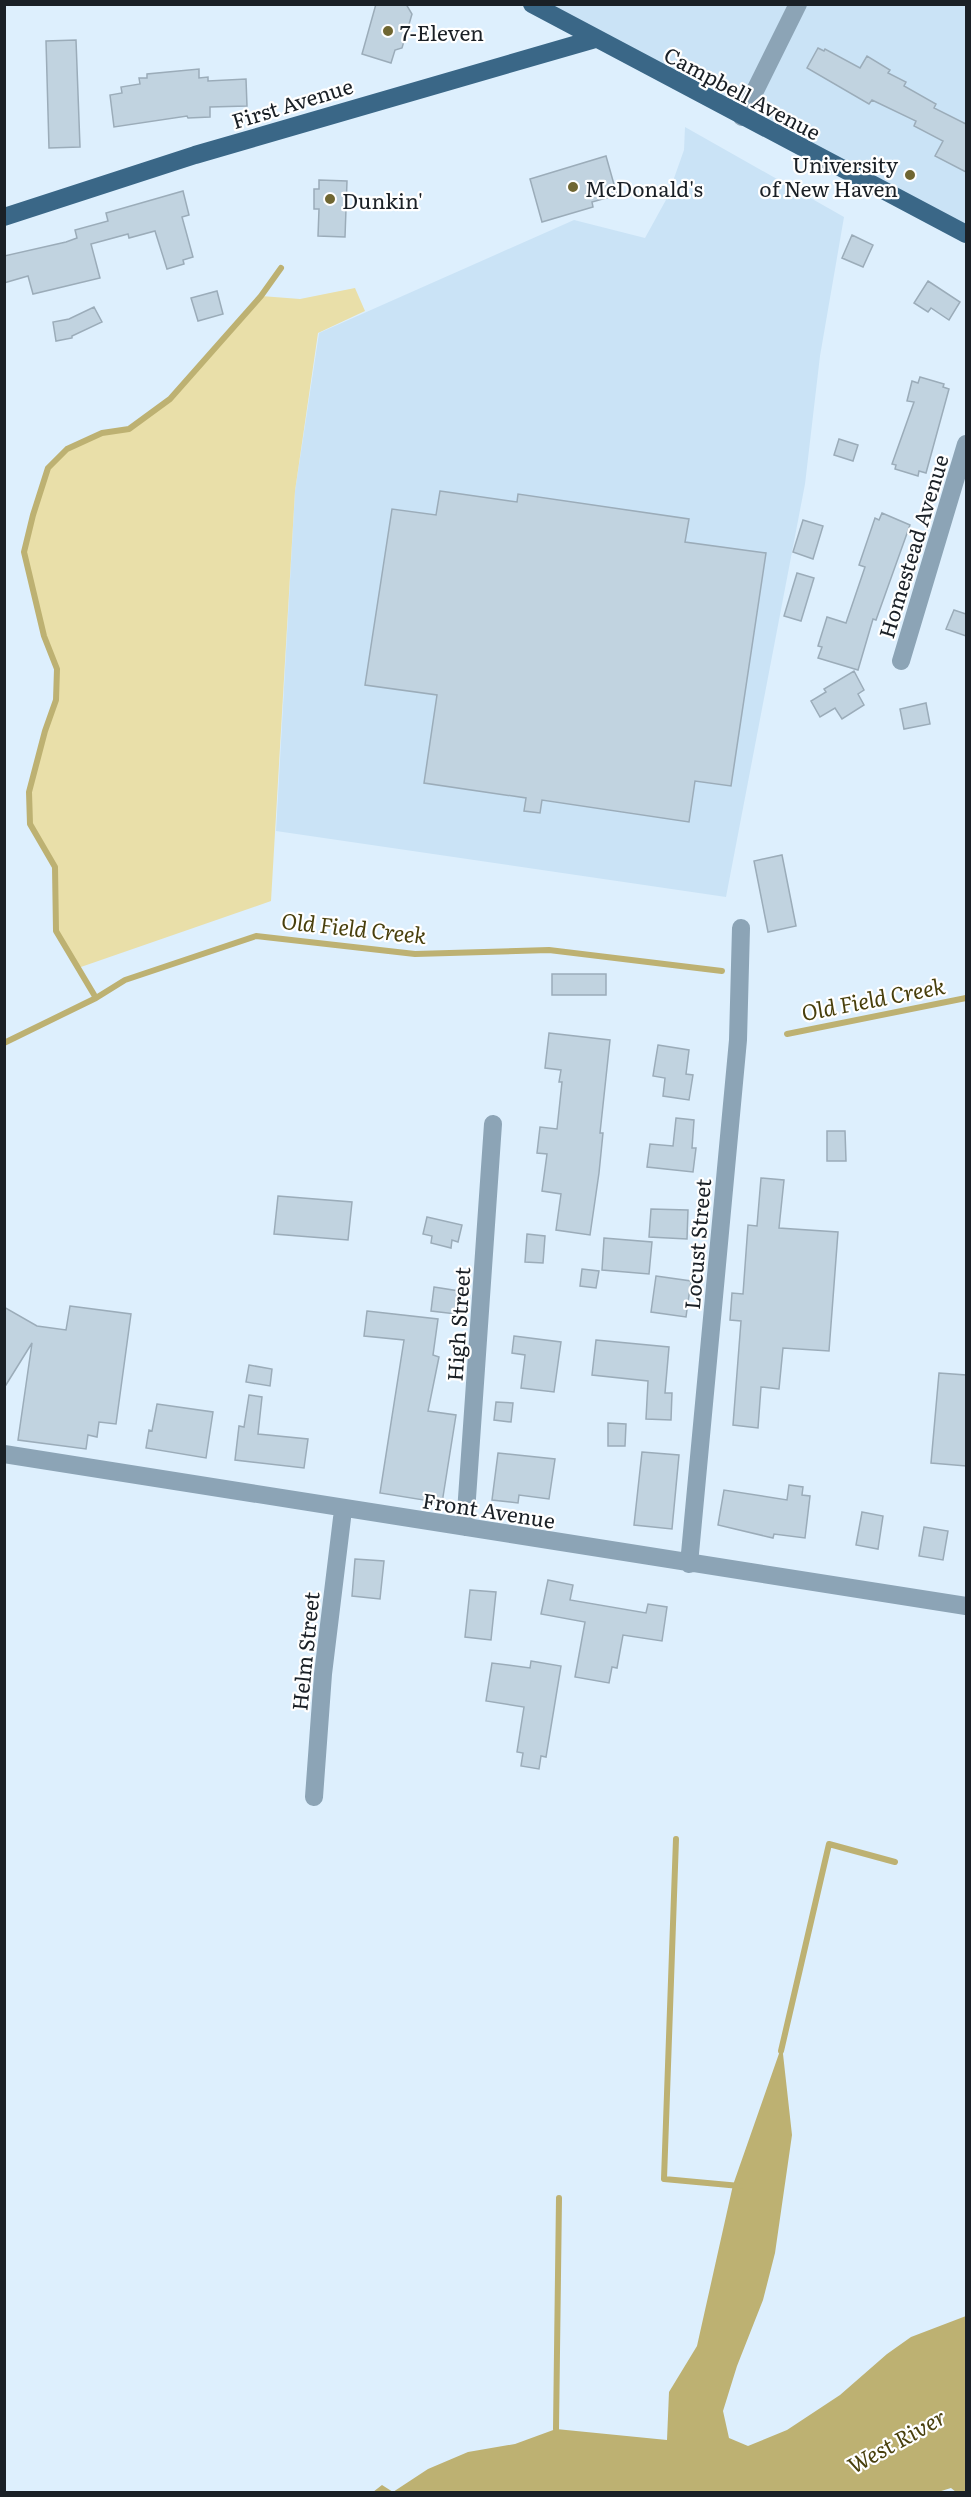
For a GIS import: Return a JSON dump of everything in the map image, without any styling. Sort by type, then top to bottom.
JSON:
[{"type":"main road","name":"Campbell Avenue","points":[[532,4],[966,234]]},
{"type":"main road","name":"First Avenue","points":[[4,217],[195,154],[595,39]]},
{"type":"street","points":[[742,117],[798,4]]},
{"type":"street","name":"Homestead Avenue","points":[[901,661],[966,444]]},
{"type":"street","name":"Locust Street","points":[[689,1564],[738,1040],[741,928]]},
{"type":"street","name":"High Street","points":[[465,1527],[493,1124]]},
{"type":"street","name":"Front Avenue","points":[[4,1454],[343,1510],[966,1606]]},
{"type":"street","name":"Helm Street","points":[[314,1797],[323,1674],[343,1510]]},
{"type":"shaded area","name":"University of New Haven","points":[[532,5],[966,5],[966,234]]},
{"type":"shaded area","name":"University of New Haven","points":[[685,127],[844,217],[820,356],[805,484],[726,897],[276,831],[295,491],[319,333],[574,220],[645,238],[667,198],[684,150]]},
{"type":"shaded area","points":[[355,288],[365,311],[318,333],[295,491],[271,901],[78,968],[56,931],[55,867],[30,824],[29,792],[45,731],[56,700],[57,669],[44,636],[24,552],[48,468],[67,449],[102,433],[129,429],[170,399],[261,296],[300,299]]},
{"type":"water","name":"West River","points":[[782,2045],[792,2135],[775,2253],[763,2300],[737,2366],[723,2411],[729,2438],[748,2446],[787,2430],[840,2395],[887,2354],[911,2337],[966,2316],[966,2492],[956,2492],[951,2488],[938,2492],[393,2492],[428,2469],[468,2452],[515,2444],[556,2429],[667,2440],[669,2392],[697,2346],[733,2185]]},
{"type":"water","points":[[382,2485],[393,2492],[373,2492]]},
{"type":"building","name":"7-Eleven","points":[[376,4],[406,4],[412,14],[402,48],[395,50],[391,63],[362,54]]},
{"type":"building","points":[[76,40],[80,147],[49,148],[46,41]]},
{"type":"building","points":[[818,48],[824,51],[825,49],[860,68],[867,56],[890,70],[888,73],[906,82],[904,86],[936,104],[934,108],[966,124],[966,172],[935,156],[943,141],[914,126],[916,121],[872,100],[869,104],[807,68]]},
{"type":"building","points":[[199,69],[199,78],[208,77],[208,81],[246,79],[247,106],[210,107],[210,117],[188,118],[187,116],[114,127],[110,95],[122,93],[121,87],[140,84],[139,78],[147,78],[147,74]]},
{"type":"building","name":"McDonald's","points":[[606,156],[617,195],[592,202],[593,207],[542,222],[530,179]]},
{"type":"building","name":"Dunkin'","points":[[319,180],[347,181],[345,237],[318,236],[319,209],[314,209],[314,189],[319,189]]},
{"type":"building","points":[[183,191],[189,215],[182,217],[193,257],[183,260],[184,264],[167,269],[155,231],[129,238],[128,234],[91,244],[100,278],[33,294],[28,276],[4,283],[4,256],[66,242],[77,238],[75,230],[108,221],[106,213]]},
{"type":"building","points":[[852,235],[873,245],[863,267],[842,258]]},
{"type":"building","points":[[928,281],[960,302],[949,320],[931,308],[928,312],[914,303]]},
{"type":"building","points":[[217,291],[223,314],[198,321],[191,298]]},
{"type":"building","points":[[94,307],[102,322],[72,338],[56,341],[53,322],[69,319]]},
{"type":"building","points":[[920,377],[944,384],[943,387],[949,389],[926,473],[919,471],[918,476],[895,469],[896,465],[892,464],[914,402],[907,401],[912,381],[918,383]]},
{"type":"building","points":[[839,439],[858,445],[853,461],[834,455]]},
{"type":"building","points":[[440,491],[517,502],[518,494],[689,519],[685,542],[766,553],[731,786],[695,781],[689,822],[542,800],[540,813],[524,811],[526,798],[424,783],[437,695],[365,685],[392,509],[436,515]]},
{"type":"building","points":[[882,513],[910,525],[876,620],[873,619],[858,670],[818,658],[822,647],[818,646],[827,617],[846,623],[865,567],[859,565],[875,518],[879,520]]},
{"type":"building","points":[[803,520],[823,526],[813,559],[793,552]]},
{"type":"building","points":[[797,573],[814,578],[801,621],[784,616]]},
{"type":"building","points":[[954,610],[966,614],[966,636],[946,629]]},
{"type":"building","points":[[854,671],[864,690],[858,694],[864,705],[842,719],[835,708],[820,717],[811,701],[826,692],[824,689]]},
{"type":"building","points":[[926,703],[930,724],[904,729],[900,709]]},
{"type":"building","points":[[782,855],[796,926],[768,932],[754,861]]},
{"type":"building","points":[[552,974],[606,974],[606,995],[552,995]]},
{"type":"building","points":[[549,1033],[610,1040],[600,1133],[603,1133],[599,1173],[590,1235],[556,1230],[561,1194],[542,1191],[547,1154],[537,1153],[540,1127],[557,1129],[562,1082],[559,1082],[561,1070],[545,1068]]},
{"type":"building","points":[[658,1045],[689,1050],[686,1074],[693,1075],[689,1100],[663,1096],[665,1078],[653,1076]]},
{"type":"building","points":[[676,1118],[694,1120],[692,1148],[696,1148],[693,1172],[647,1167],[650,1144],[673,1146]]},
{"type":"building","points":[[827,1131],[845,1131],[846,1161],[827,1161]]},
{"type":"building","points":[[761,1178],[784,1180],[779,1228],[838,1232],[829,1351],[783,1348],[779,1389],[761,1387],[758,1428],[733,1425],[741,1321],[730,1320],[732,1293],[743,1294],[748,1225],[757,1226]]},
{"type":"building","points":[[278,1196],[352,1202],[348,1240],[274,1234]]},
{"type":"building","points":[[651,1209],[688,1210],[687,1239],[649,1237]]},
{"type":"building","points":[[427,1217],[462,1225],[458,1242],[452,1240],[451,1248],[431,1243],[432,1236],[423,1234]]},
{"type":"building","points":[[527,1234],[545,1236],[543,1263],[525,1262]]},
{"type":"building","points":[[604,1238],[652,1242],[649,1274],[602,1270]]},
{"type":"building","points":[[582,1269],[599,1271],[596,1288],[580,1286]]},
{"type":"building","points":[[656,1276],[691,1281],[686,1317],[651,1312]]},
{"type":"building","points":[[434,1287],[459,1291],[456,1314],[431,1311]]},
{"type":"building","points":[[70,1306],[131,1314],[116,1424],[99,1422],[97,1437],[88,1435],[86,1449],[18,1440],[32,1343],[4,1388],[4,1307],[37,1326],[66,1330]]},
{"type":"building","points":[[367,1311],[438,1319],[433,1355],[439,1357],[428,1411],[456,1415],[442,1503],[380,1493],[404,1340],[364,1336]]},
{"type":"building","points":[[514,1336],[561,1342],[554,1392],[521,1388],[525,1355],[512,1353]]},
{"type":"building","points":[[596,1340],[669,1347],[665,1393],[672,1393],[671,1420],[646,1419],[648,1381],[592,1375]]},
{"type":"building","points":[[249,1365],[272,1369],[270,1386],[246,1382]]},
{"type":"building","points":[[939,1373],[966,1375],[966,1466],[931,1463]]},
{"type":"building","points":[[249,1395],[262,1397],[258,1434],[308,1439],[304,1468],[235,1460],[239,1426],[244,1427]]},
{"type":"building","points":[[496,1402],[513,1403],[511,1422],[494,1420]]},
{"type":"building","points":[[157,1404],[213,1412],[206,1458],[146,1448]]},
{"type":"building","points":[[608,1423],[626,1424],[625,1446],[608,1446]]},
{"type":"building","points":[[642,1452],[679,1455],[672,1529],[634,1525]]},
{"type":"building","points":[[498,1453],[555,1459],[549,1499],[519,1495],[518,1503],[492,1500]]},
{"type":"building","points":[[789,1485],[803,1487],[802,1495],[810,1496],[805,1538],[774,1534],[773,1538],[718,1525],[724,1490],[787,1500]]},
{"type":"building","points":[[862,1512],[883,1516],[878,1549],[856,1545]]},
{"type":"building","points":[[924,1527],[948,1531],[943,1560],[919,1556]]},
{"type":"building","points":[[355,1559],[384,1561],[380,1599],[352,1596]]},
{"type":"building","points":[[548,1580],[573,1585],[570,1600],[646,1613],[648,1604],[667,1607],[662,1641],[623,1635],[617,1668],[612,1667],[609,1683],[575,1677],[585,1622],[541,1614]]},
{"type":"building","points":[[470,1590],[496,1592],[491,1640],[465,1637]]},
{"type":"building","points":[[531,1661],[561,1666],[546,1757],[541,1756],[539,1769],[521,1766],[523,1753],[517,1752],[524,1707],[486,1701],[492,1663],[530,1668]]},
{"type":"waterway","points":[[96,998],[56,931],[55,867],[30,824],[29,792],[45,731],[56,700],[57,669],[44,636],[24,552],[33,515],[48,468],[67,449],[102,433],[129,429],[170,399],[261,296],[281,268]]},
{"type":"waterway","name":"Old Field Creek","points":[[4,1043],[96,998],[125,980],[256,936],[415,954],[549,950],[722,971]]},
{"type":"waterway","name":"Old Field Creek","points":[[787,1034],[966,998]]},
{"type":"waterway","points":[[676,1839],[664,2179],[740,2186]]},
{"type":"waterway","points":[[781,2051],[829,1844],[895,1862]]},
{"type":"waterway","points":[[556,2429],[559,2198]]},
{"type":"place","name":"7-Eleven","points":[[388,31]]},
{"type":"place","name":"University of New Haven","points":[[910,175]]},
{"type":"place","name":"McDonald's","points":[[573,187]]},
{"type":"place","name":"Dunkin'","points":[[330,199]]}]
